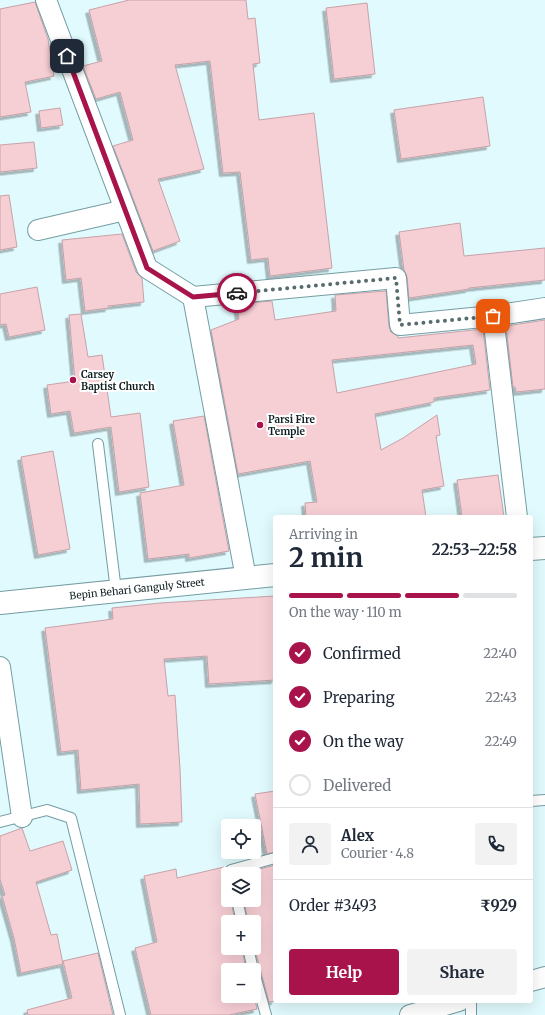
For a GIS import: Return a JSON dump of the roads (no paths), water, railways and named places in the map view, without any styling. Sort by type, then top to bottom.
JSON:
[{"type":"main road","points":[[533,549],[545,548]]},
{"type":"main road","name":"Bepin Behari Ganguly Street","points":[[0,603],[273,575]]},
{"type":"street","points":[[46,0],[147,268],[193,297],[396,278],[400,325],[493,316],[545,308]]},
{"type":"street","points":[[38,230],[125,210]]},
{"type":"street","points":[[193,297],[246,578]]},
{"type":"street","points":[[493,316],[517,515]]},
{"type":"street","points":[[0,667],[22,817]]},
{"type":"street","points":[[533,980],[545,977]]},
{"type":"street","points":[[410,1015],[453,1003]]},
{"type":"lane","points":[[98,444],[116,591]]},
{"type":"lane","points":[[533,801],[545,800]]},
{"type":"lane","points":[[0,822],[47,810],[71,818],[120,1015]]},
{"type":"lane","points":[[242,867],[273,859]]},
{"type":"lane","points":[[261,997],[266,1015]]},
{"type":"lane","points":[[471,1003],[471,1015]]},
{"type":"place","name":"Carsey Baptist Church","points":[[73,380]]},
{"type":"place","name":"Parsi Fire Temple","points":[[260,425]]}]
